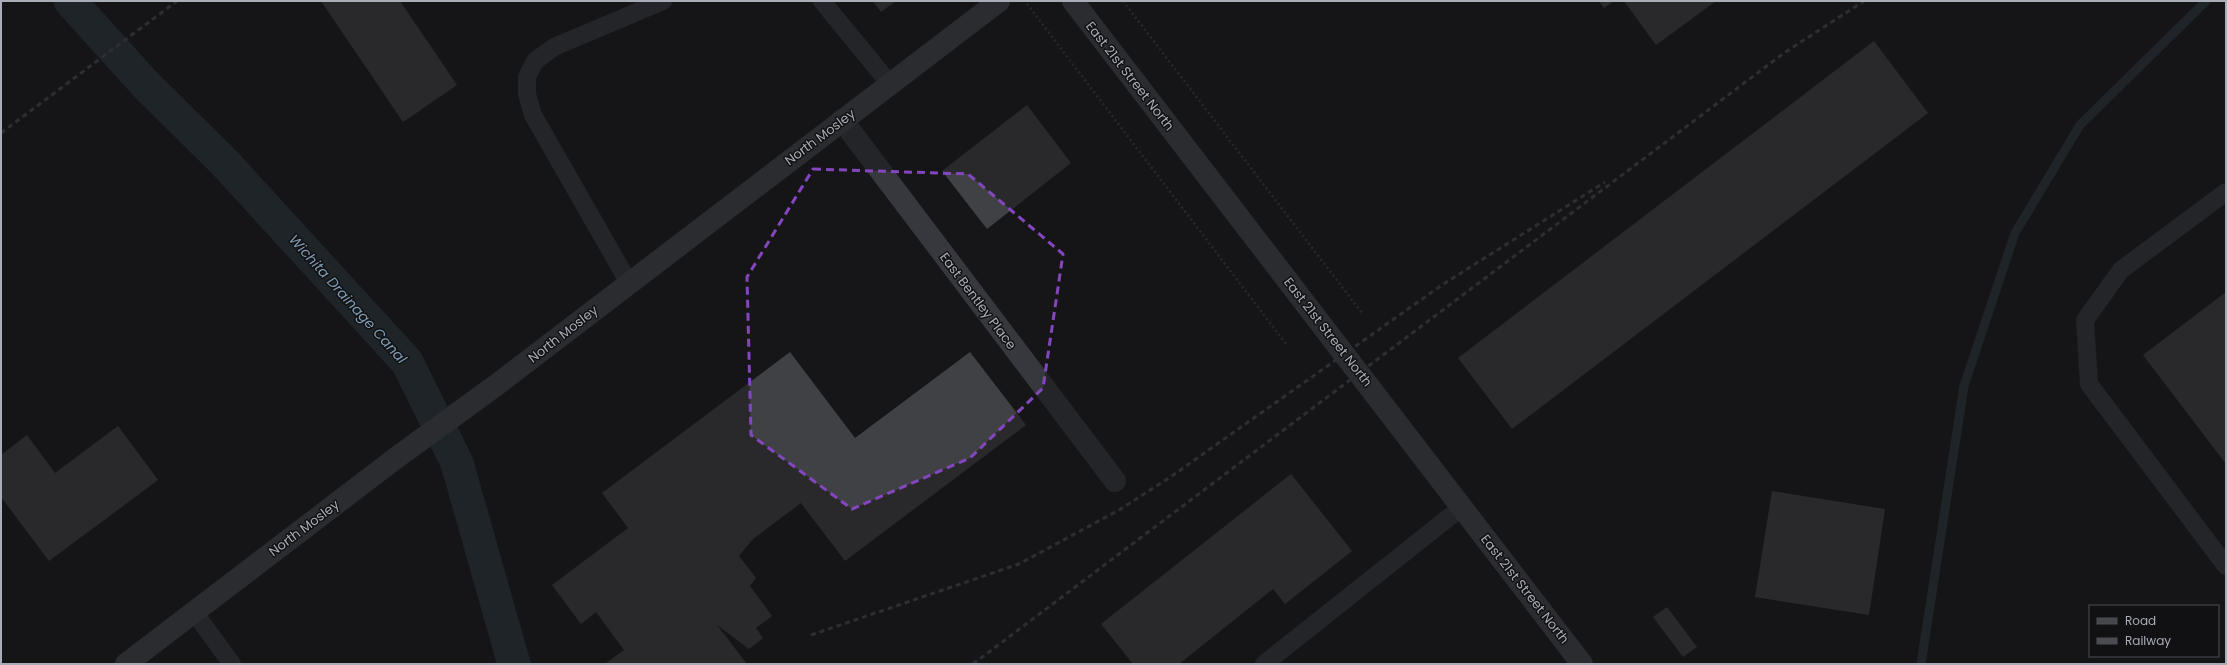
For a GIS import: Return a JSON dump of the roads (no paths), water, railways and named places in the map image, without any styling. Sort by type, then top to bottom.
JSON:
[{"type":"street","name":"North Mosley","points":[[126,664],[396,458],[495,386],[999,1]]},
{"type":"street","name":"East 21st Street North","points":[[1073,1],[1582,664]]},
{"type":"street","name":"East Bentley Place","points":[[842,120],[1115,481]]},
{"type":"lane","points":[[629,283],[534,115],[527,94],[527,77],[535,61],[554,47],[663,1]]},
{"type":"lane","points":[[822,1],[890,84]]},
{"type":"lane","points":[[2226,192],[2121,270],[2085,320],[2089,384],[2226,566]]},
{"type":"lane","points":[[1264,664],[1462,507]]},
{"type":"lane","points":[[194,612],[232,664]]},
{"type":"waterway","name":"Wichita Drainage Canal","points":[[70,1],[147,86],[225,163],[407,362],[457,463],[514,664]]},
{"type":"waterway","points":[[1921,664],[1964,386],[2015,233],[2080,125],[2206,1]]},
{"type":"railway","points":[[1,133],[177,1]]},
{"type":"railway","points":[[973,664],[1784,53],[1864,1]]},
{"type":"railway","points":[[811,635],[1019,564],[1119,510],[1169,478],[1442,285],[1605,182]]}]
